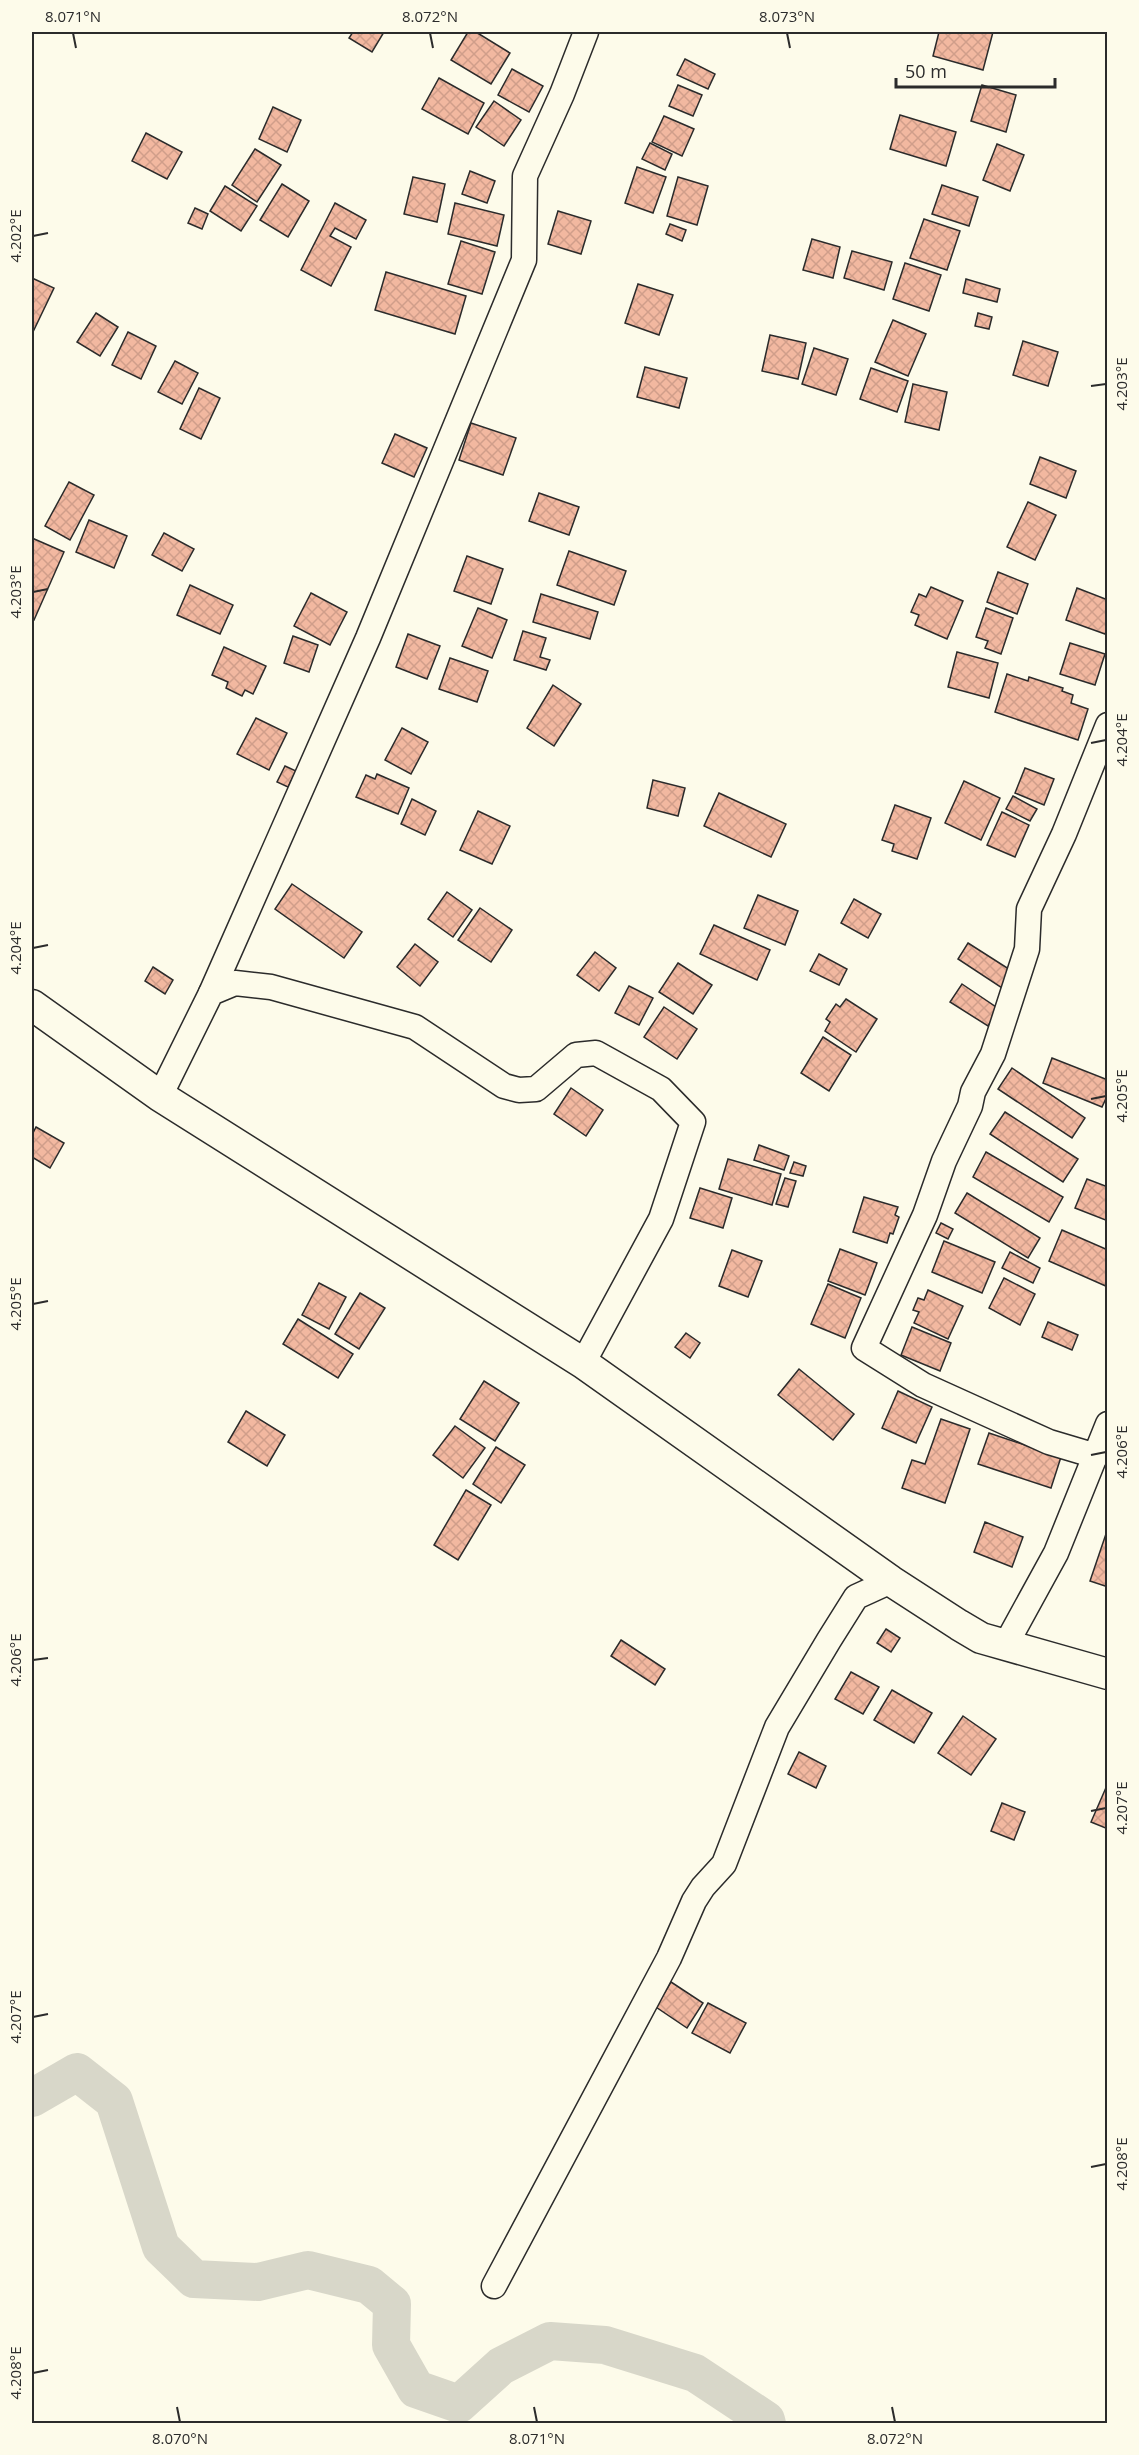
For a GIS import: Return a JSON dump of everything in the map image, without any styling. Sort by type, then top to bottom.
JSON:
[{"type":"main road","points":[[32,1005],[160,1096],[583,1363],[891,1581],[981,1638],[1107,1674]]},
{"type":"street","points":[[160,1096],[211,993],[368,638],[524,260],[525,176],[562,94],[586,32]]},
{"type":"street","points":[[1096,1456],[1049,1442],[923,1385],[864,1348],[925,1215],[944,1161],[970,1106],[973,1092],[993,1054],[1027,949],[1029,909],[1064,834],[1107,725]]},
{"type":"street","points":[[211,993],[235,983],[271,987],[415,1028],[504,1086],[519,1090],[536,1089],[576,1055],[596,1053],[661,1089],[693,1122],[661,1219],[583,1363]]},
{"type":"street","points":[[1005,1646],[1056,1553],[1107,1424]]},
{"type":"street","points":[[494,2286],[669,1958],[694,1902],[703,1887],[724,1864],[777,1727],[856,1597],[891,1581]]},
{"type":"building","points":[[353,32],[384,32],[372,52],[349,38]]},
{"type":"building","points":[[468,32],[476,32],[510,53],[491,84],[451,60]]},
{"type":"building","points":[[939,32],[993,32],[983,70],[933,56]]},
{"type":"building","points":[[685,59],[715,74],[708,89],[677,75]]},
{"type":"building","points":[[512,69],[543,86],[529,112],[498,95]]},
{"type":"building","points":[[439,78],[484,103],[468,134],[422,109]]},
{"type":"building","points":[[678,85],[702,95],[693,116],[669,106]]},
{"type":"building","points":[[982,85],[1016,95],[1006,132],[971,121]]},
{"type":"building","points":[[494,101],[521,120],[504,146],[476,127]]},
{"type":"building","points":[[273,107],[301,120],[287,152],[259,139]]},
{"type":"building","points":[[900,115],[956,132],[946,166],[890,149]]},
{"type":"building","points":[[664,116],[694,129],[682,156],[652,142]]},
{"type":"building","points":[[146,133],[182,152],[167,179],[132,161]]},
{"type":"building","points":[[650,143],[672,154],[665,170],[642,159]]},
{"type":"building","points":[[997,144],[1024,155],[1010,191],[983,180]]},
{"type":"building","points":[[255,149],[281,165],[257,202],[232,185]]},
{"type":"building","points":[[637,167],[666,177],[653,213],[625,203]]},
{"type":"building","points":[[470,171],[495,181],[487,203],[462,194]]},
{"type":"building","points":[[413,177],[445,184],[437,222],[404,214]]},
{"type":"building","points":[[678,177],[708,186],[697,225],[667,216]]},
{"type":"building","points":[[282,184],[309,201],[288,237],[260,220]]},
{"type":"building","points":[[942,185],[978,197],[969,226],[932,214]]},
{"type":"building","points":[[225,186],[257,206],[241,231],[210,211]]},
{"type":"building","points":[[335,203],[366,220],[356,239],[335,228],[330,236],[351,247],[331,286],[301,270]]},
{"type":"building","points":[[455,203],[504,215],[497,246],[448,234]]},
{"type":"building","points":[[195,208],[208,214],[202,229],[188,223]]},
{"type":"building","points":[[558,211],[591,221],[581,254],[548,244]]},
{"type":"building","points":[[924,219],[960,231],[947,270],[910,258]]},
{"type":"building","points":[[670,224],[686,230],[682,241],[666,234]]},
{"type":"building","points":[[812,239],[840,247],[833,278],[803,270]]},
{"type":"building","points":[[461,241],[495,252],[482,294],[448,284]]},
{"type":"building","points":[[852,251],[892,262],[884,290],[844,278]]},
{"type":"building","points":[[905,263],[941,275],[929,311],[893,299]]},
{"type":"building","points":[[386,272],[466,296],[455,334],[375,310]]},
{"type":"building","points":[[32,278],[54,288],[32,334]]},
{"type":"building","points":[[966,279],[1000,289],[997,302],[963,293]]},
{"type":"building","points":[[638,284],[673,295],[659,335],[625,323]]},
{"type":"building","points":[[96,313],[118,327],[100,356],[77,342]]},
{"type":"building","points":[[978,313],[992,317],[989,329],[975,326]]},
{"type":"building","points":[[893,320],[926,334],[908,376],[875,362]]},
{"type":"building","points":[[128,332],[156,346],[141,379],[112,365]]},
{"type":"building","points":[[770,335],[806,343],[798,379],[762,371]]},
{"type":"building","points":[[1023,341],[1058,352],[1048,386],[1013,375]]},
{"type":"building","points":[[814,348],[848,359],[836,395],[802,384]]},
{"type":"building","points":[[175,361],[198,373],[182,404],[158,392]]},
{"type":"building","points":[[645,367],[687,378],[679,408],[637,397]]},
{"type":"building","points":[[871,368],[908,381],[897,412],[860,399]]},
{"type":"building","points":[[913,384],[947,392],[939,430],[905,422]]},
{"type":"building","points":[[199,388],[220,398],[201,439],[180,429]]},
{"type":"building","points":[[471,423],[516,438],[503,475],[459,460]]},
{"type":"building","points":[[395,434],[427,448],[414,477],[382,463]]},
{"type":"building","points":[[1040,457],[1076,471],[1066,498],[1030,484]]},
{"type":"building","points":[[69,482],[94,495],[70,540],[45,526]]},
{"type":"building","points":[[539,493],[579,507],[569,535],[529,521]]},
{"type":"building","points":[[1028,502],[1056,515],[1035,560],[1007,547]]},
{"type":"building","points":[[89,520],[127,536],[114,568],[76,552]]},
{"type":"building","points":[[164,533],[194,549],[182,571],[152,555]]},
{"type":"building","points":[[32,538],[64,552],[34,620],[32,619]]},
{"type":"building","points":[[569,551],[626,571],[614,605],[557,585]]},
{"type":"building","points":[[467,556],[503,569],[491,604],[454,591]]},
{"type":"building","points":[[998,572],[1028,584],[1017,614],[987,602]]},
{"type":"building","points":[[190,585],[233,605],[220,634],[177,615]]},
{"type":"building","points":[[931,587],[963,601],[947,639],[915,625],[919,615],[911,612],[919,594],[926,597]]},
{"type":"building","points":[[1077,588],[1108,600],[1108,627],[1105,634],[1066,620]]},
{"type":"building","points":[[311,593],[347,612],[330,645],[294,626]]},
{"type":"building","points":[[541,594],[598,612],[590,639],[533,622]]},
{"type":"building","points":[[478,608],[507,620],[492,658],[462,646]]},
{"type":"building","points":[[986,608],[1013,618],[1001,654],[985,648],[988,641],[976,637]]},
{"type":"building","points":[[523,631],[546,638],[540,657],[550,660],[546,670],[514,660]]},
{"type":"building","points":[[408,634],[440,646],[427,679],[396,667]]},
{"type":"building","points":[[293,636],[318,645],[309,672],[284,663]]},
{"type":"building","points":[[1070,643],[1105,654],[1095,685],[1060,674]]},
{"type":"building","points":[[224,647],[266,666],[253,694],[245,690],[242,696],[226,688],[228,682],[212,675]]},
{"type":"building","points":[[957,652],[998,663],[989,698],[948,687]]},
{"type":"building","points":[[450,658],[488,671],[477,702],[439,689]]},
{"type":"building","points":[[1007,674],[1028,681],[1029,677],[1063,688],[1062,691],[1073,695],[1071,703],[1088,709],[1078,740],[995,712]]},
{"type":"building","points":[[553,685],[581,704],[554,746],[527,728]]},
{"type":"building","points":[[256,718],[287,733],[269,770],[237,754]]},
{"type":"building","points":[[402,728],[428,742],[411,774],[385,760]]},
{"type":"building","points":[[285,766],[296,771],[288,787],[277,782]]},
{"type":"building","points":[[1025,768],[1054,779],[1044,805],[1015,793]]},
{"type":"building","points":[[377,774],[409,788],[398,814],[356,797],[366,775],[375,779]]},
{"type":"building","points":[[653,780],[685,788],[678,816],[647,808]]},
{"type":"building","points":[[964,781],[1000,798],[981,840],[945,823]]},
{"type":"building","points":[[719,793],[786,824],[771,857],[704,826]]},
{"type":"building","points":[[1013,796],[1037,809],[1030,821],[1006,809]]},
{"type":"building","points":[[412,799],[436,811],[425,835],[401,824]]},
{"type":"building","points":[[895,805],[931,818],[917,859],[892,851],[894,844],[882,840]]},
{"type":"building","points":[[478,811],[510,826],[492,864],[460,850]]},
{"type":"building","points":[[1002,812],[1029,825],[1015,857],[987,845]]},
{"type":"building","points":[[292,884],[362,932],[344,958],[275,909]]},
{"type":"building","points":[[447,892],[472,910],[453,937],[428,919]]},
{"type":"building","points":[[758,895],[798,911],[785,945],[744,928]]},
{"type":"building","points":[[854,899],[881,914],[868,938],[841,923]]},
{"type":"building","points":[[480,908],[512,930],[491,962],[458,940]]},
{"type":"building","points":[[714,925],[770,950],[757,980],[700,954]]},
{"type":"building","points":[[968,943],[1012,971],[1002,988],[958,959]]},
{"type":"building","points":[[415,944],[438,962],[420,986],[397,967]]},
{"type":"building","points":[[595,952],[616,968],[599,991],[577,975]]},
{"type":"building","points":[[819,954],[847,969],[839,985],[810,971]]},
{"type":"building","points":[[678,963],[712,985],[693,1014],[659,992]]},
{"type":"building","points":[[153,967],[173,980],[165,994],[145,981]]},
{"type":"building","points":[[962,984],[999,1009],[988,1026],[950,1002]]},
{"type":"building","points":[[629,986],[653,998],[639,1025],[615,1013]]},
{"type":"building","points":[[846,999],[877,1019],[856,1052],[825,1031],[830,1022],[826,1019],[836,1004],[840,1007]]},
{"type":"building","points":[[664,1007],[697,1029],[677,1059],[644,1037]]},
{"type":"building","points":[[823,1037],[851,1055],[829,1091],[801,1073]]},
{"type":"building","points":[[1052,1058],[1108,1080],[1108,1094],[1102,1107],[1043,1083]]},
{"type":"building","points":[[1012,1068],[1085,1118],[1072,1138],[998,1089]]},
{"type":"building","points":[[571,1088],[603,1110],[586,1136],[554,1114]]},
{"type":"building","points":[[1005,1112],[1078,1159],[1063,1182],[990,1134]]},
{"type":"building","points":[[36,1127],[64,1143],[50,1168],[32,1157],[32,1135]]},
{"type":"building","points":[[759,1145],[789,1156],[784,1170],[754,1160]]},
{"type":"building","points":[[986,1152],[1063,1197],[1049,1222],[973,1177]]},
{"type":"building","points":[[728,1159],[781,1174],[772,1205],[719,1189]]},
{"type":"building","points":[[794,1162],[806,1166],[803,1176],[790,1173]]},
{"type":"building","points":[[785,1178],[796,1181],[788,1207],[776,1204]]},
{"type":"building","points":[[1087,1179],[1108,1187],[1108,1221],[1075,1208]]},
{"type":"building","points":[[700,1188],[732,1198],[723,1228],[690,1218]]},
{"type":"building","points":[[967,1193],[1040,1238],[1028,1258],[955,1213]]},
{"type":"building","points":[[864,1197],[898,1207],[895,1215],[899,1217],[887,1243],[853,1232]]},
{"type":"building","points":[[941,1223],[953,1229],[948,1239],[936,1233]]},
{"type":"building","points":[[1062,1230],[1108,1250],[1108,1287],[1049,1261]]},
{"type":"building","points":[[944,1241],[995,1262],[982,1293],[932,1272]]},
{"type":"building","points":[[840,1249],[877,1263],[865,1295],[828,1281]]},
{"type":"building","points":[[732,1250],[762,1261],[748,1297],[719,1286]]},
{"type":"building","points":[[1010,1252],[1040,1268],[1033,1283],[1002,1268]]},
{"type":"building","points":[[1004,1278],[1035,1294],[1020,1325],[989,1308]]},
{"type":"building","points":[[319,1283],[346,1297],[329,1329],[302,1315]]},
{"type":"building","points":[[828,1284],[861,1298],[845,1338],[811,1324]]},
{"type":"building","points":[[928,1290],[963,1306],[948,1339],[914,1323],[919,1312],[913,1310],[918,1298],[924,1300]]},
{"type":"building","points":[[360,1293],[385,1308],[359,1349],[335,1334]]},
{"type":"building","points":[[298,1319],[353,1354],[338,1378],[283,1344]]},
{"type":"building","points":[[1048,1322],[1078,1335],[1072,1350],[1042,1337]]},
{"type":"building","points":[[912,1327],[951,1343],[940,1371],[901,1355]]},
{"type":"building","points":[[686,1333],[700,1343],[690,1358],[675,1347]]},
{"type":"building","points":[[799,1369],[854,1414],[833,1440],[778,1395]]},
{"type":"building","points":[[484,1381],[519,1403],[495,1441],[460,1419]]},
{"type":"building","points":[[898,1391],[932,1407],[916,1443],[882,1428]]},
{"type":"building","points":[[246,1411],[285,1435],[267,1466],[228,1442]]},
{"type":"building","points":[[941,1419],[970,1429],[945,1503],[902,1488],[912,1460],[925,1464]]},
{"type":"building","points":[[455,1426],[485,1448],[463,1478],[433,1455]]},
{"type":"building","points":[[989,1433],[1061,1457],[1051,1488],[978,1464]]},
{"type":"building","points":[[496,1447],[525,1465],[501,1503],[473,1484]]},
{"type":"building","points":[[466,1490],[491,1505],[458,1560],[434,1545]]},
{"type":"building","points":[[985,1522],[1023,1537],[1012,1567],[974,1552]]},
{"type":"building","points":[[1108,1528],[1108,1587],[1090,1581]]},
{"type":"building","points":[[886,1629],[900,1638],[891,1652],[877,1643]]},
{"type":"building","points":[[621,1640],[665,1669],[655,1685],[611,1656]]},
{"type":"building","points":[[851,1672],[879,1687],[863,1714],[835,1699]]},
{"type":"building","points":[[892,1690],[932,1713],[914,1743],[874,1720]]},
{"type":"building","points":[[963,1716],[996,1739],[971,1775],[938,1753]]},
{"type":"building","points":[[799,1752],[826,1766],[816,1788],[788,1774]]},
{"type":"building","points":[[1108,1783],[1108,1829],[1091,1822]]},
{"type":"building","points":[[1002,1803],[1025,1812],[1014,1840],[991,1831]]},
{"type":"building","points":[[671,1982],[703,2003],[687,2028],[650,2003],[659,1988],[665,1992]]},
{"type":"building","points":[[708,2003],[746,2023],[730,2053],[692,2033]]},
{"type":"waterway","points":[[32,2098],[77,2072],[114,2101],[161,2247],[194,2279],[258,2282],[308,2270],[369,2285],[392,2304],[391,2345],[416,2389],[459,2404],[501,2366],[550,2341],[605,2345],[695,2373],[766,2420],[767,2424]]}]
